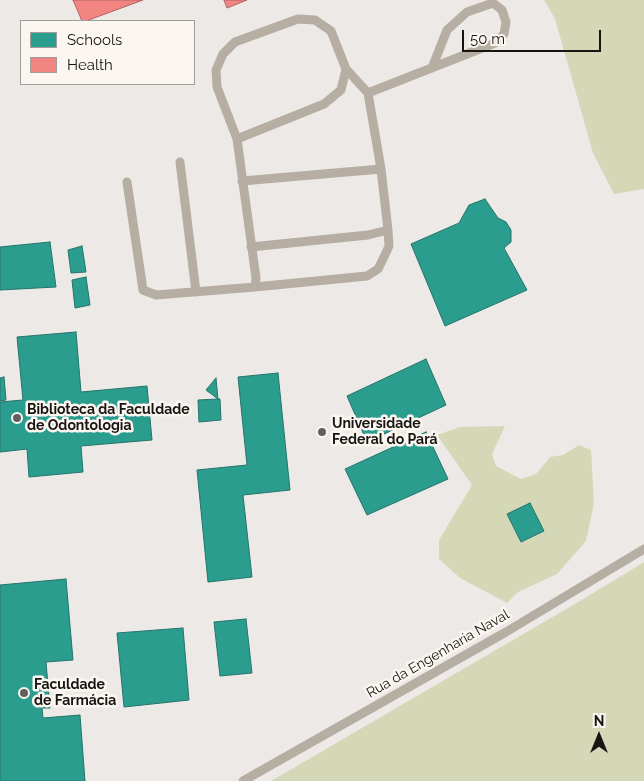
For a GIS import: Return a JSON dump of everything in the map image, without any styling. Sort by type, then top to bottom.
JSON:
[{"type":"lane","points":[[368,93],[432,68],[495,43],[504,34],[506,22],[502,10],[493,3],[467,12],[447,30],[432,68]]},
{"type":"lane","points":[[127,182],[143,290],[156,295],[255,287],[367,276],[378,269],[389,246],[381,169],[368,93],[346,69],[331,31],[315,20],[298,19],[235,42],[222,54],[216,70],[217,87],[237,140],[255,287]]},
{"type":"lane","points":[[237,140],[324,104],[341,90],[346,69]]},
{"type":"lane","points":[[180,162],[196,292]]},
{"type":"lane","points":[[242,181],[381,169]]},
{"type":"lane","points":[[251,247],[368,235],[388,230]]},
{"type":"lane","name":"Rua da Engenharia Naval","points":[[243,781],[506,632],[644,549]]},
{"type":"green space","points":[[544,0],[644,0],[644,189],[614,194],[593,153],[555,19]]},
{"type":"green space","points":[[505,426],[492,454],[496,466],[521,479],[536,474],[550,457],[563,455],[579,445],[591,450],[594,503],[586,541],[557,574],[518,592],[507,603],[460,578],[439,559],[439,540],[472,485],[437,435],[460,427]]},
{"type":"green space","points":[[644,562],[644,781],[271,781],[580,601]]},
{"type":"building: Schools","points":[[485,199],[498,218],[506,222],[511,230],[511,242],[504,248],[527,290],[445,326],[411,244],[459,223],[469,205]]},
{"type":"building: Schools","points":[[50,242],[56,287],[0,290],[0,247]]},
{"type":"building: Schools","points":[[82,246],[86,272],[71,273],[68,250]]},
{"type":"building: Schools","points":[[86,277],[90,305],[75,308],[72,280]]},
{"type":"building: Schools","points":[[76,332],[81,392],[147,386],[152,440],[81,446],[83,472],[29,477],[27,449],[0,452],[0,402],[23,400],[17,337]]},
{"type":"building: Schools","points":[[426,359],[446,405],[367,442],[347,396]]},
{"type":"building: Schools","points":[[278,373],[290,490],[243,495],[252,577],[208,582],[197,470],[247,465],[238,377]]},
{"type":"building: Schools","points":[[4,377],[6,400],[0,401],[0,378]]},
{"type":"building: Schools","points":[[216,378],[218,399],[206,390]]},
{"type":"building: Schools","points":[[220,399],[221,420],[199,422],[198,400]]},
{"type":"building: Schools","points":[[426,432],[448,479],[367,515],[345,469]]},
{"type":"building: Schools","points":[[530,503],[544,531],[521,542],[507,514]]},
{"type":"building: Schools","name":"Faculdade de Farmácia","points":[[66,579],[73,660],[46,662],[50,708],[42,708],[43,718],[80,715],[85,781],[0,781],[0,585]]},
{"type":"building: Schools","points":[[246,619],[252,673],[220,676],[214,622]]},
{"type":"building: Schools","points":[[183,628],[189,700],[124,707],[117,633]]},
{"type":"building: Health","points":[[73,0],[143,0],[89,20],[82,20]]},
{"type":"building: Health","points":[[224,0],[247,0],[227,8]]},
{"type":"place","name":"Biblioteca da Faculdade de Odontologia","points":[[17,418]]},
{"type":"place","name":"Universidade Federal do Pará","points":[[322,432]]},
{"type":"place","name":"Faculdade de Farmácia","points":[[24,693]]}]
